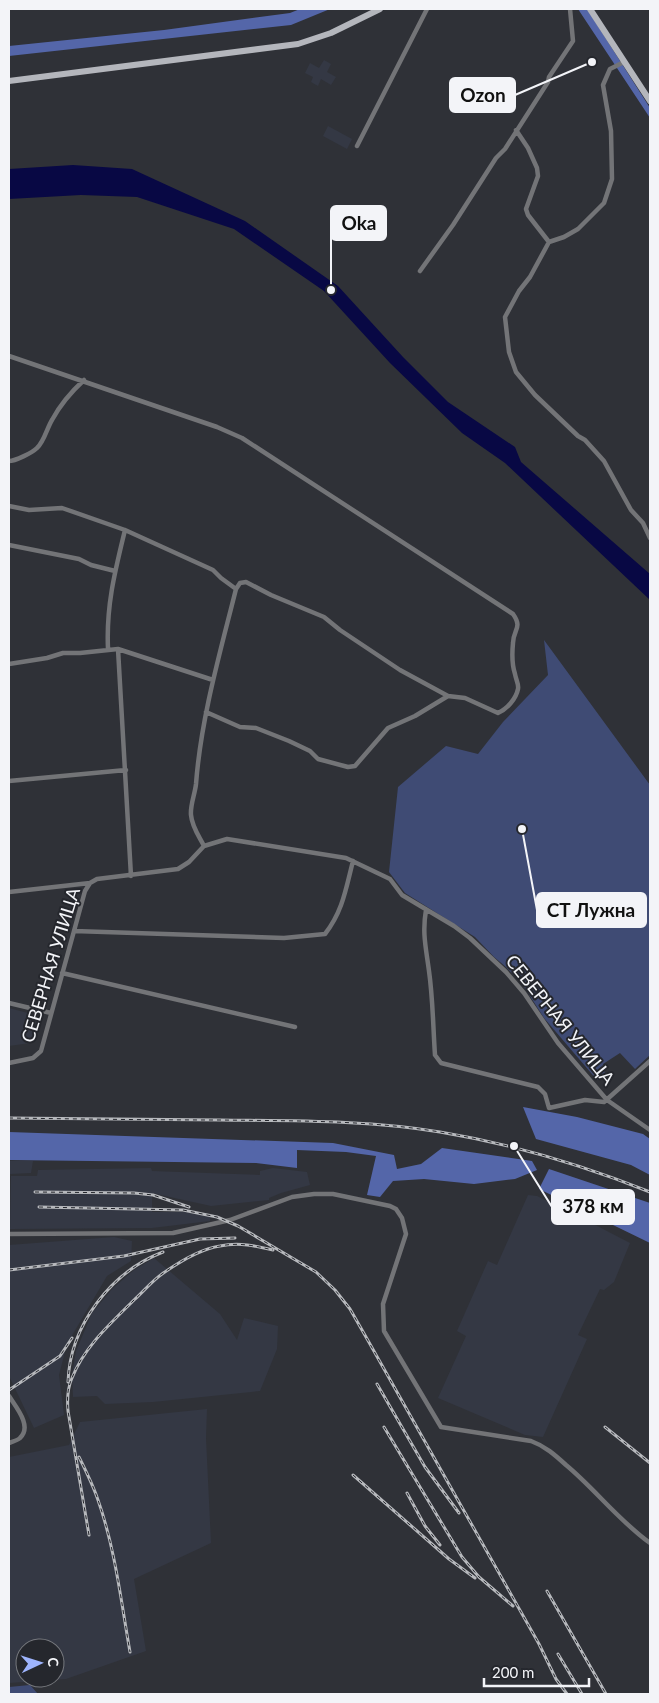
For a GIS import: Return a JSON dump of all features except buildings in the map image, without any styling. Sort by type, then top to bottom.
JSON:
[{"type":"main road","points":[[9,81],[298,44],[331,33],[380,9]]},
{"type":"main road","points":[[590,9],[650,101]]},
{"type":"street","points":[[357,146],[427,9]]},
{"type":"street","points":[[420,271],[453,225],[496,158],[505,149],[573,41],[570,9]]},
{"type":"street","points":[[624,62],[610,69],[603,85],[611,131],[612,179],[604,203],[578,229],[564,237],[549,242],[505,317],[509,352],[516,372],[535,394],[578,436],[585,440],[604,461],[631,510],[643,523],[650,538]]},
{"type":"street","points":[[516,130],[537,168],[538,176],[526,209],[528,215],[549,242]]},
{"type":"street","points":[[9,356],[84,380],[217,427],[242,438],[513,614],[518,625],[512,643],[514,674],[519,688],[516,696],[505,709],[498,713],[465,698],[448,696],[400,670],[340,630],[324,617],[271,595],[246,582],[240,582],[236,589],[213,680],[198,752],[195,795],[191,814],[194,826],[204,846]]},
{"type":"street","points":[[9,462],[17,460],[38,448],[52,420],[70,392],[84,380]]},
{"type":"street","points":[[9,506],[29,510],[62,508],[125,530],[213,570],[236,589]]},
{"type":"street","points":[[108,649],[107,623],[115,571],[125,530]]},
{"type":"street","points":[[9,545],[79,559],[90,565],[115,571]]},
{"type":"street","points":[[9,664],[47,658],[63,653],[118,649],[213,680]]},
{"type":"street","points":[[118,649],[132,876]]},
{"type":"street","points":[[206,712],[240,727],[256,728],[281,737],[310,751],[318,759],[348,767],[355,766],[388,728],[415,716],[448,696]]},
{"type":"street","points":[[9,781],[126,770]]},
{"type":"street","name":"СЕВЕРНАЯ УЛИЦА","points":[[9,1063],[32,1058],[41,1051],[85,891],[90,882],[97,879],[178,869],[189,862],[204,846],[227,839],[336,856],[353,861],[390,879],[402,895],[454,926],[470,938],[506,972],[524,993],[558,1043],[607,1100],[650,1130]]},
{"type":"street","points":[[74,932],[284,938],[325,934],[335,921],[340,908],[353,861]]},
{"type":"street","points":[[9,892],[90,882]]},
{"type":"street","points":[[426,910],[424,936],[430,971],[437,1059],[444,1064],[538,1087],[545,1094],[549,1108],[585,1100],[600,1102],[607,1100],[650,1061]]},
{"type":"street","points":[[62,973],[295,1027]]},
{"type":"street","points":[[9,1003],[51,1013]]},
{"type":"street","points":[[9,1234],[173,1233],[230,1220],[292,1197],[314,1194],[332,1194],[390,1206],[402,1218],[406,1234],[383,1304],[384,1331],[441,1426],[532,1441],[544,1446],[586,1482],[650,1543]]},
{"type":"street","points":[[9,1396],[25,1423],[24,1431],[20,1438],[9,1443]]},
{"type":"shaded area","points":[[300,9],[330,9],[291,25],[9,56],[9,46],[164,30],[290,13]]},
{"type":"shaded area","points":[[578,9],[587,9],[650,108],[650,118]]},
{"type":"shaded area","points":[[324,60],[331,64],[327,72],[336,77],[331,85],[321,79],[318,86],[311,82],[313,77],[305,73],[310,63],[319,68]]},
{"type":"shaded area","points":[[328,126],[352,139],[347,149],[323,136]]},
{"type":"shaded area","points":[[73,165],[132,169],[245,221],[338,286],[403,357],[448,402],[515,447],[521,462],[650,574],[650,600],[505,463],[462,433],[390,363],[324,291],[234,229],[137,197],[81,195],[9,199],[9,169]]},
{"type":"shaded area","points":[[544,640],[650,785],[650,1055],[635,1069],[620,1053],[603,1064],[605,1075],[597,1080],[544,1018],[523,985],[506,967],[475,937],[405,893],[389,872],[398,787],[446,746],[478,754],[503,722],[548,675]]},
{"type":"shaded area","points":[[9,1008],[39,1016],[30,1043],[9,1046]]},
{"type":"shaded area","points":[[523,1107],[577,1117],[643,1134],[650,1139],[650,1175],[631,1165],[536,1139]]},
{"type":"shaded area","points":[[9,1132],[333,1143],[394,1155],[397,1169],[421,1164],[442,1148],[532,1161],[537,1170],[515,1179],[474,1184],[424,1179],[393,1181],[380,1197],[367,1195],[376,1156],[346,1152],[297,1150],[297,1168],[256,1163],[9,1160]]},
{"type":"shaded area","points":[[9,1161],[33,1161],[31,1173],[10,1174],[9,1198]]},
{"type":"shaded area","points":[[151,1168],[152,1171],[260,1175],[260,1171],[273,1168],[307,1172],[310,1185],[281,1193],[269,1198],[269,1200],[211,1206],[152,1193],[152,1212],[191,1212],[210,1216],[210,1221],[152,1228],[10,1229],[11,1176],[37,1176],[38,1170]]},
{"type":"shaded area","points":[[549,1169],[650,1203],[650,1243],[539,1189]]},
{"type":"shaded area","points":[[528,1195],[537,1196],[563,1209],[562,1213],[578,1221],[580,1217],[630,1243],[614,1282],[604,1290],[600,1289],[578,1335],[587,1339],[543,1437],[525,1435],[438,1398],[466,1336],[457,1331],[488,1261],[497,1265]]},
{"type":"shaded area","points":[[114,1237],[132,1241],[131,1261],[107,1276],[67,1344],[59,1375],[64,1415],[34,1428],[9,1376],[9,1245]]},
{"type":"shaded area","points":[[154,1258],[220,1314],[237,1340],[244,1318],[278,1326],[277,1349],[260,1391],[153,1402],[105,1404],[97,1396],[73,1397],[72,1375],[76,1351],[92,1313],[112,1289],[134,1270]]},
{"type":"shaded area","points":[[207,1409],[206,1438],[211,1543],[134,1579],[146,1651],[65,1679],[65,1638],[15,1638],[15,1683],[9,1683],[9,1457],[69,1445],[80,1422]]},
{"type":"shaded area","points":[[9,1687],[33,1688],[38,1694],[9,1694]]},
{"type":"railway","points":[[9,1118],[303,1121],[413,1128],[467,1137],[520,1149],[573,1164],[650,1192]]},
{"type":"railway","points":[[35,1192],[134,1193],[153,1195],[189,1207]]},
{"type":"railway","points":[[39,1207],[183,1210],[217,1217],[238,1226],[316,1272],[335,1290],[350,1309],[539,1644],[556,1679],[567,1694]]},
{"type":"railway","points":[[9,1270],[124,1256],[200,1239],[235,1238]]},
{"type":"railway","points":[[89,1535],[68,1411],[70,1382],[84,1356],[107,1327],[151,1283],[162,1274],[197,1253],[234,1244],[273,1250]]},
{"type":"railway","points":[[68,1382],[76,1340],[85,1321],[97,1303],[126,1273],[144,1261],[163,1252]]},
{"type":"railway","points":[[9,1390],[60,1356],[72,1338]]},
{"type":"railway","points":[[377,1384],[425,1467],[459,1513]]},
{"type":"railway","points":[[384,1427],[462,1557],[479,1577],[513,1606]]},
{"type":"railway","points":[[605,1427],[650,1463]]},
{"type":"railway","points":[[79,1457],[96,1494],[109,1537],[130,1652]]},
{"type":"railway","points":[[353,1475],[449,1559],[475,1578]]},
{"type":"railway","points":[[407,1493],[425,1526],[440,1545]]},
{"type":"railway","points":[[547,1591],[606,1694]]},
{"type":"railway","points":[[558,1654],[582,1694]]},
{"type":"place","name":"Ozon","points":[[592,62]]},
{"type":"place","name":"Oka","points":[[331,290]]},
{"type":"place","name":"СТ Лужна","points":[[522,829]]},
{"type":"place","name":"378 км","points":[[514,1146]]}]
